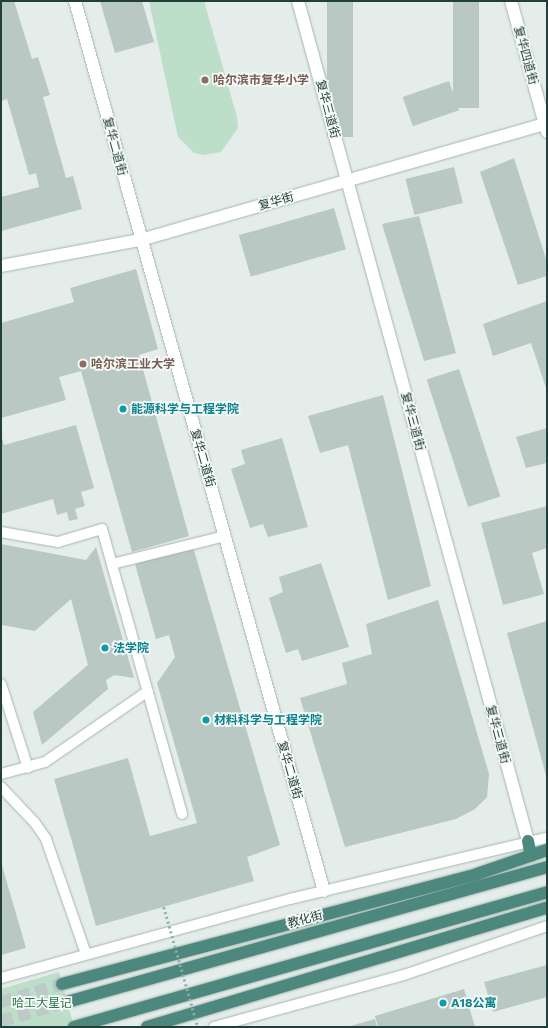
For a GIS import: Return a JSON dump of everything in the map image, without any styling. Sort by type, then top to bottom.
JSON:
[{"type":"highway","points":[[528,841],[531,856]]},
{"type":"highway","name":"教化街","points":[[62,984],[469,876],[547,850]]},
{"type":"highway","name":"教化街","points":[[67,1002],[547,867]]},
{"type":"highway","points":[[74,1027],[547,892]]},
{"type":"highway","points":[[147,1027],[547,908]]},
{"type":"street","name":"复华二道街","points":[[75,1],[140,240],[225,536],[324,891]]},
{"type":"street","name":"复华三道街","points":[[298,1],[528,841]]},
{"type":"street","name":"复华四道街","points":[[511,1],[546,126]]},
{"type":"street","name":"复华街","points":[[1,266],[140,240],[546,126]]},
{"type":"lane","points":[[1,532],[58,542],[102,529],[182,814]]},
{"type":"lane","points":[[112,564],[225,536]]},
{"type":"lane","points":[[1,687],[28,768]]},
{"type":"lane","points":[[1,774],[28,768],[45,762],[148,691]]},
{"type":"lane","points":[[1,787],[35,823],[46,840],[86,954]]},
{"type":"lane","points":[[1,978],[324,891],[528,841],[547,838]]},
{"type":"lane","points":[[214,1027],[404,975],[547,926]]},
{"type":"path","points":[[164,907],[198,1027]]},
{"type":"green space","points":[[149,1],[204,1],[237,117],[238,128],[221,152],[203,155],[194,153],[178,137]]},
{"type":"green space","name":"哈工大星记","points":[[59,972],[74,1027],[1,1027],[1,989]]},
{"type":"building","points":[[1,1],[14,1],[32,59],[38,57],[50,95],[43,97],[66,178],[73,176],[82,209],[1,231],[1,197],[39,187],[36,173],[29,175],[7,99],[1,101]]},
{"type":"building","points":[[100,1],[142,1],[154,42],[115,53]]},
{"type":"building","points":[[327,1],[353,1],[353,137],[327,137]]},
{"type":"building","points":[[453,1],[479,1],[479,108],[453,108]]},
{"type":"building","points":[[449,81],[459,110],[413,126],[403,97]]},
{"type":"building","points":[[514,158],[547,262],[547,276],[518,285],[480,172]]},
{"type":"building","points":[[454,167],[463,203],[414,215],[405,179]]},
{"type":"building","points":[[334,208],[346,249],[251,277],[239,235]]},
{"type":"building","points":[[419,216],[456,353],[424,361],[382,224]]},
{"type":"building","name":"能源科学与工程学院","points":[[136,269],[158,349],[139,355],[189,536],[132,552],[81,371],[59,377],[66,400],[1,418],[1,323],[74,302],[70,288]]},
{"type":"building","points":[[547,301],[547,391],[531,343],[493,356],[483,324]]},
{"type":"building","points":[[459,369],[500,496],[468,507],[427,380]]},
{"type":"building","points":[[383,395],[431,586],[388,600],[348,445],[320,453],[308,416]]},
{"type":"building","points":[[76,425],[94,488],[81,492],[85,506],[75,509],[78,519],[69,521],[67,512],[57,515],[53,499],[1,514],[1,434],[4,445]]},
{"type":"building","points":[[547,428],[547,463],[526,468],[516,437]]},
{"type":"building","points":[[282,438],[308,527],[268,537],[263,524],[250,528],[231,469],[245,464],[241,450]]},
{"type":"building","points":[[547,506],[547,548],[532,553],[544,594],[503,605],[481,523]]},
{"type":"building","name":"法学院","points":[[1,544],[86,560],[96,547],[134,678],[114,675],[106,680],[108,689],[42,745],[33,712],[88,665],[71,599],[35,631],[2,625]]},
{"type":"building","name":"材料科学与工程学院","points":[[193,547],[280,845],[247,857],[254,881],[96,926],[54,779],[128,758],[150,836],[197,823],[157,683],[175,657],[169,635],[156,639],[135,564]]},
{"type":"building","points":[[321,563],[349,647],[302,661],[298,649],[286,653],[269,598],[283,592],[279,577]]},
{"type":"building","points":[[438,600],[489,774],[487,797],[475,809],[456,819],[345,847],[300,698],[347,684],[342,663],[372,654],[366,624]]},
{"type":"building","points":[[547,621],[547,779],[507,633]]},
{"type":"building","points":[[1,862],[26,948],[1,955]]},
{"type":"building","points":[[547,965],[547,997],[493,1012],[484,982]]},
{"type":"building","name":"A18公寓","points":[[464,989],[475,1027],[378,1027],[375,1016]]},
{"type":"building","points":[[375,1019],[377,1027],[347,1027]]},
{"type":"tunnel","points":[[1,1002],[62,984]]},
{"type":"tunnel","points":[[1,1021],[67,1002]]},
{"type":"place","name":"哈尔滨市复华小学","points":[[205,80]]},
{"type":"place","name":"哈尔滨工业大学","points":[[83,364]]},
{"type":"place","name":"能源科学与工程学院","points":[[123,409]]},
{"type":"place","name":"法学院","points":[[105,648]]},
{"type":"place","name":"材料科学与工程学院","points":[[206,720]]},
{"type":"place","name":"A18公寓","points":[[443,1003]]}]
